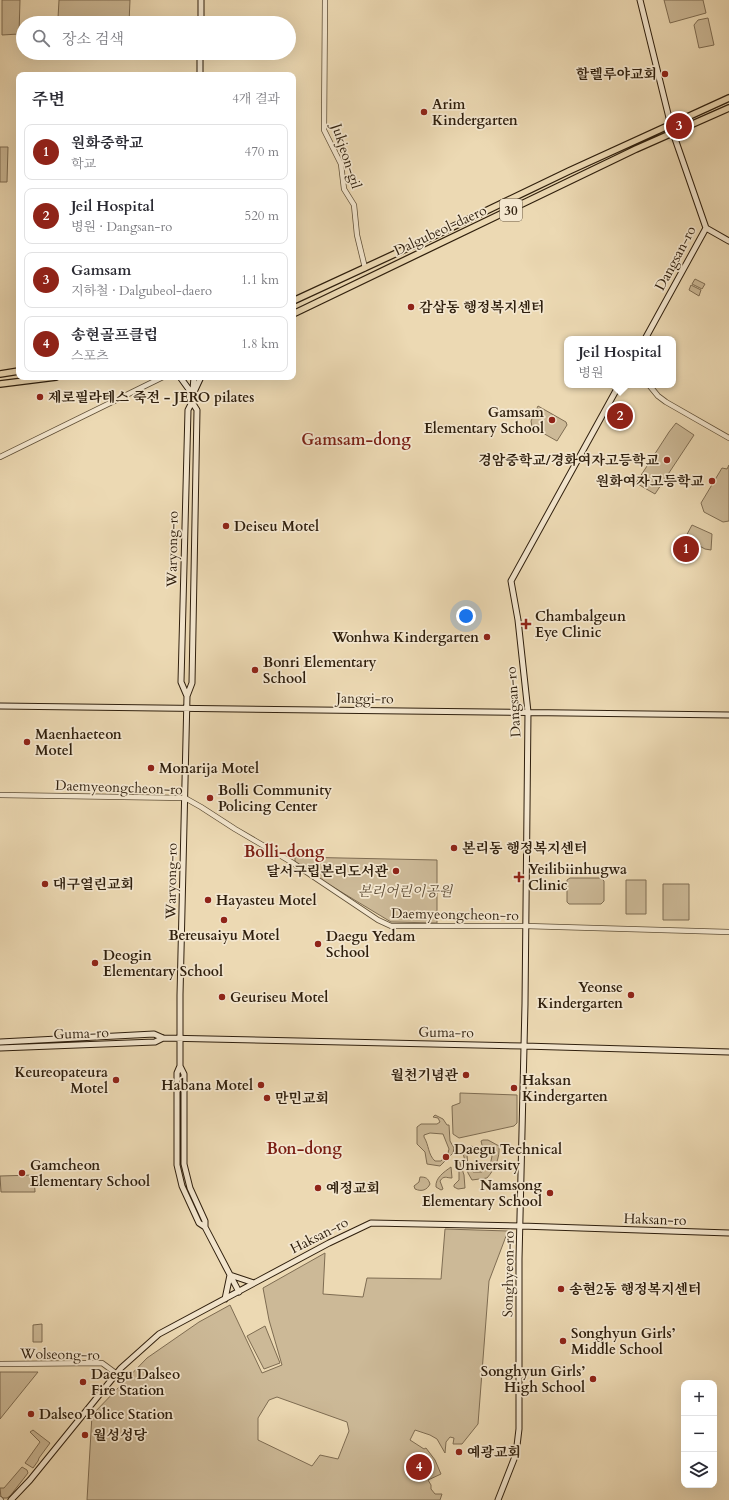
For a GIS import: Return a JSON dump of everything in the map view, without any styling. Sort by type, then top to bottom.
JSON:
[{"type":"main road","points":[[201,0],[201,16]]},
{"type":"main road","name":"Dangsan-ro","points":[[640,0],[670,124],[706,228],[647,336]]},
{"type":"main road","points":[[200,60],[200,72]]},
{"type":"main road","name":"Dalgubeol-daero","points":[[296,301],[563,174],[729,98]]},
{"type":"main road","name":"Dalgubeol-daero","points":[[296,313],[673,133],[729,108]]},
{"type":"main road","points":[[690,126],[688,122],[695,118],[696,113]]},
{"type":"main road","points":[[706,228],[729,241]]},
{"type":"main road","points":[[387,269],[385,263],[392,258],[393,255]]},
{"type":"main road","points":[[0,374],[16,371]]},
{"type":"main road","points":[[0,384],[32,380]]},
{"type":"main road","points":[[182,380],[193,395]]},
{"type":"main road","name":"Waryong-ro","points":[[187,696],[181,682],[188,410],[192,402],[194,380]]},
{"type":"main road","points":[[193,395],[200,380]]},
{"type":"main road","name":"Dangsan-ro","points":[[524,1046],[528,712],[518,620],[511,581],[617,388]]},
{"type":"main road","name":"Waryong-ro","points":[[192,402],[197,410],[192,683],[187,696],[180,995],[180,1066],[177,1073],[177,1165],[182,1186],[199,1223],[205,1227],[239,1292]]},
{"type":"main road","name":"Janggi-ro","points":[[0,706],[729,715]]},
{"type":"main road","name":"Guma-ro","points":[[0,1042],[154,1034],[163,1038]]},
{"type":"main road","name":"Guma-ro","points":[[0,1048],[155,1042],[163,1038],[180,1037],[729,1052]]},
{"type":"main road","name":"Songhyeon-ro","points":[[498,1500],[516,1454],[518,1429],[519,1266],[524,1046]]},
{"type":"main road","name":"Haksan-ro","points":[[11,1500],[30,1480],[117,1374],[159,1334],[328,1243],[371,1223],[729,1233]]},
{"type":"main road","points":[[225,1299],[230,1276],[254,1283]]},
{"type":"street","name":"Jukjeon-gil","points":[[326,0],[324,130],[341,164],[344,189],[354,205],[357,235],[365,268]]},
{"type":"street","points":[[0,457],[157,380]]},
{"type":"street","points":[[651,388],[666,402],[729,438]]},
{"type":"street","name":"Daemyeongcheon-ro","points":[[0,795],[185,798],[293,863],[378,920],[391,926],[526,926],[729,932]]},
{"type":"street","name":"Wolseong-ro","points":[[0,1364],[102,1363],[117,1374]]},
{"type":"green space","points":[[2,0],[20,0],[20,16],[16,16],[16,34],[2,35]]},
{"type":"green space","points":[[59,0],[130,0],[129,16],[58,16]]},
{"type":"green space","points":[[664,0],[703,0],[706,13],[670,23]]},
{"type":"green space","points":[[708,18],[714,45],[699,48],[694,25],[698,20]]},
{"type":"green space","points":[[0,147],[8,147],[7,182],[0,182]]},
{"type":"green space","points":[[695,279],[705,284],[702,289],[692,284]]},
{"type":"green space","points":[[691,285],[701,290],[699,296],[689,290]]},
{"type":"green space","points":[[538,406],[566,422],[567,425],[557,441],[532,427],[531,421]]},
{"type":"green space","points":[[676,423],[694,435],[655,494],[636,483]]},
{"type":"green space","points":[[729,465],[729,521],[723,522],[704,512],[701,503],[722,468],[727,469]]},
{"type":"green space","points":[[692,525],[712,534],[711,550],[705,549],[685,538]]},
{"type":"green space","name":"본리어린이공원","points":[[295,857],[437,860],[437,923],[391,922],[295,864]]},
{"type":"green space","points":[[570,878],[601,878],[604,881],[604,901],[601,904],[569,904],[567,902],[567,880]]},
{"type":"green space","points":[[626,880],[646,880],[646,914],[626,914]]},
{"type":"green space","points":[[663,884],[689,884],[689,920],[663,920]]},
{"type":"green space","points":[[460,1093],[517,1095],[517,1123],[514,1126],[459,1138],[453,1134],[452,1106],[460,1103]]},
{"type":"green space","points":[[435,1115],[443,1119],[447,1125],[449,1125],[450,1141],[454,1148],[453,1153],[440,1166],[427,1164],[425,1152],[417,1144],[417,1127],[421,1124],[437,1124],[440,1122],[438,1118],[433,1117]],"holes":[[[430,1133],[443,1134],[449,1149],[448,1153],[441,1161],[435,1161],[430,1153],[424,1135]]]},
{"type":"green space","points":[[488,1140],[499,1146],[498,1159],[495,1167],[487,1178],[472,1180],[468,1173],[463,1153],[466,1149],[472,1146],[473,1148],[467,1155],[468,1166],[473,1172],[482,1172],[491,1161],[492,1156],[482,1145],[481,1141]]},
{"type":"green space","points":[[459,1160],[464,1175],[465,1188],[458,1189],[454,1187],[454,1185],[459,1180],[459,1171],[456,1161]]},
{"type":"green space","points":[[451,1167],[452,1178],[445,1177],[441,1179],[440,1181],[443,1189],[441,1190],[436,1187],[437,1181],[440,1176]]},
{"type":"green space","points":[[34,1175],[35,1192],[1,1192],[0,1176]]},
{"type":"green space","points":[[420,1177],[426,1178],[430,1184],[424,1190],[415,1189],[414,1186],[419,1182]]},
{"type":"green space","points":[[445,1229],[508,1231],[489,1281],[478,1424],[462,1444],[453,1444],[454,1438],[450,1437],[446,1442],[445,1453],[437,1439],[430,1435],[415,1430],[410,1440],[424,1449],[426,1448],[435,1460],[441,1474],[428,1480],[431,1485],[431,1489],[435,1494],[442,1494],[440,1500],[87,1500],[92,1415],[147,1358],[199,1322],[230,1305],[262,1373],[282,1365],[269,1320],[263,1288],[325,1253],[323,1294],[363,1297],[367,1278],[441,1279]],"holes":[[[277,1397],[347,1422],[349,1431],[338,1459],[320,1455],[312,1466],[258,1440],[258,1418],[269,1400]]]},
{"type":"green space","points":[[42,1324],[42,1342],[33,1342],[33,1325]]},
{"type":"green space","points":[[265,1326],[280,1363],[264,1369],[247,1336]]},
{"type":"green space","points":[[0,1372],[38,1372],[0,1419]]},
{"type":"green space","points":[[33,1430],[50,1443],[33,1468],[25,1463],[40,1442],[30,1432]]},
{"type":"green space","points":[[22,1467],[27,1470],[28,1473],[10,1496],[7,1498],[1,1498],[0,1488],[4,1488]]},
{"type":"place","name":"할렐루야교회","points":[[665,74]]},
{"type":"place","name":"Arim Kindergarten","points":[[424,112]]},
{"type":"place","name":"Gamsam","points":[[679,126]]},
{"type":"place","name":"감삼동 행정복지센터","points":[[411,307]]},
{"type":"place","name":"제로필라테스 죽전 - JERO pilates","points":[[40,397]]},
{"type":"place","name":"Jeil Hospital","points":[[620,416]]},
{"type":"place","name":"Gamsam Elementary School","points":[[552,420]]},
{"type":"place","name":"경암중학교/경화여자고등학교","points":[[667,460]]},
{"type":"place","name":"원화여자고등학교","points":[[712,481]]},
{"type":"place","name":"Deiseu Motel","points":[[226,526]]},
{"type":"place","name":"원화중학교","points":[[686,549]]},
{"type":"place","name":"Chambalgeun Eye Clinic","points":[[526,624]]},
{"type":"place","name":"Wonhwa Kindergarten","points":[[487,637]]},
{"type":"place","name":"Bonri Elementary School","points":[[255,670]]},
{"type":"place","name":"Maenhaeteon Motel","points":[[27,742]]},
{"type":"place","name":"Monarija Motel","points":[[151,768]]},
{"type":"place","name":"Bolli Community Policing Center","points":[[210,798]]},
{"type":"place","name":"본리동 행정복지센터","points":[[454,848]]},
{"type":"place","name":"달서구립본리도서관","points":[[396,871]]},
{"type":"place","name":"Yeilibiinhugwa Clinic","points":[[519,877]]},
{"type":"place","name":"대구열린교회","points":[[45,884]]},
{"type":"place","name":"Hayasteu Motel","points":[[208,900]]},
{"type":"place","name":"Bereusaiyu Motel","points":[[224,920]]},
{"type":"place","name":"Daegu Yedam School","points":[[318,944]]},
{"type":"place","name":"Deogin Elementary School","points":[[95,963]]},
{"type":"place","name":"Yeonse Kindergarten","points":[[631,995]]},
{"type":"place","name":"Geuriseu Motel","points":[[222,997]]},
{"type":"place","name":"월천기념관","points":[[466,1075]]},
{"type":"place","name":"Keureopateura Motel","points":[[116,1080]]},
{"type":"place","name":"Habana Motel","points":[[261,1085]]},
{"type":"place","name":"Haksan Kindergarten","points":[[514,1088]]},
{"type":"place","name":"만민교회","points":[[267,1098]]},
{"type":"place","name":"Daegu Technical University","points":[[446,1157]]},
{"type":"place","name":"Gamcheon Elementary School","points":[[22,1173]]},
{"type":"place","name":"예정교회","points":[[318,1188]]},
{"type":"place","name":"Namsong Elementary School","points":[[550,1193]]},
{"type":"place","name":"송현2동 행정복지센터","points":[[561,1289]]},
{"type":"place","name":"Songhyun Girls’ Middle School","points":[[563,1341]]},
{"type":"place","name":"Songhyun Girls’ High School","points":[[593,1379]]},
{"type":"place","name":"Daegu Dalseo Fire Station","points":[[83,1382]]},
{"type":"place","name":"Dalseo Police Station","points":[[31,1414]]},
{"type":"place","name":"월성성당","points":[[85,1435]]},
{"type":"place","name":"예광교회","points":[[459,1452]]},
{"type":"place","name":"송현골프클럽","points":[[419,1467]]},
{"type":"district","name":"Gamsam-dong","points":[[356,439]]},
{"type":"district","name":"Bolli-dong","points":[[284,851]]},
{"type":"district","name":"Bon-dong","points":[[304,1148]]}]
